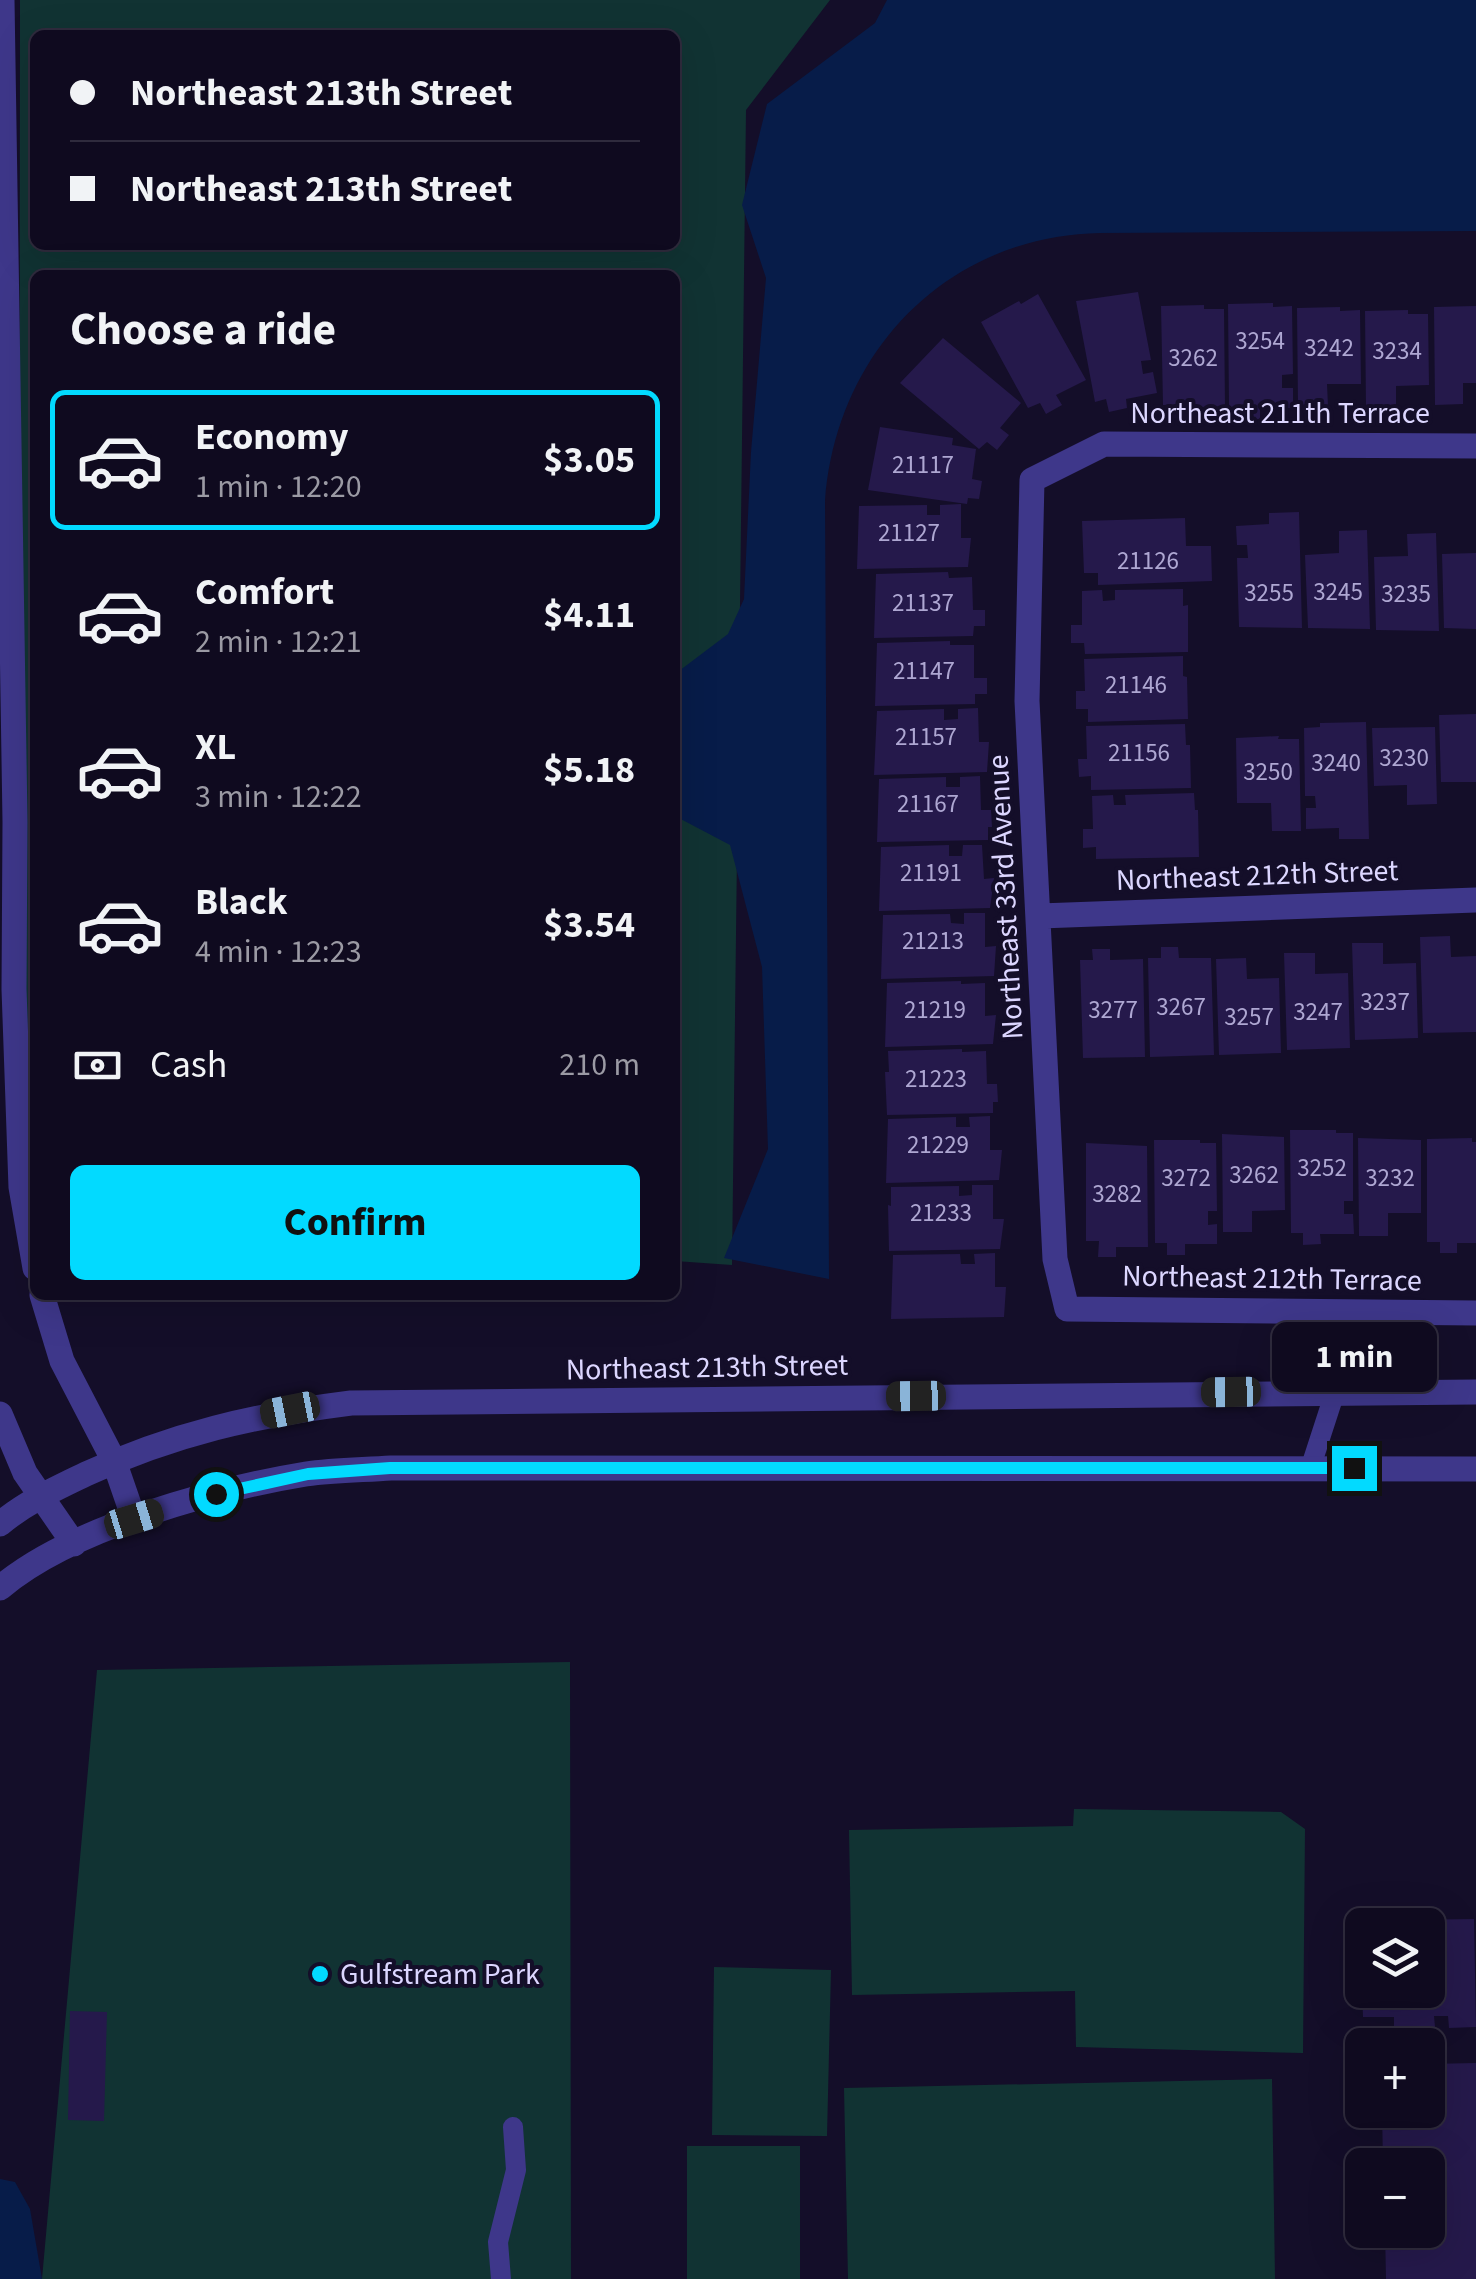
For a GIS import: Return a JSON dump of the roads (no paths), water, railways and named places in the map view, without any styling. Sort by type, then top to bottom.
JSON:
[{"type":"street","points":[[2,0],[15,822],[14,990],[21,1187],[30,1239]]},
{"type":"street","name":"Northeast 211th Terrace","points":[[1032,480],[1104,444],[1476,446]]},
{"type":"street","name":"Northeast 33rd Avenue","points":[[1032,480],[1027,701],[1054,1259],[1067,1309]]},
{"type":"street","name":"Northeast 212th Street","points":[[1040,916],[1476,900]]},
{"type":"street","points":[[44,1300],[62,1361],[114,1462],[134,1519]]},
{"type":"street","name":"Northeast 212th Terrace","points":[[1067,1309],[1476,1313]]},
{"type":"street","name":"Northeast 213th Street","points":[[9,1517],[41,1495],[114,1462],[224,1423],[350,1403],[1476,1392]]},
{"type":"street","points":[[0,1414],[25,1474],[74,1544]]},
{"type":"street","points":[[0,1588],[74,1544],[134,1519],[216,1494],[308,1474],[390,1468],[1476,1469]]},
{"type":"lane","points":[[1310,1469],[1335,1392]]},
{"type":"lane","points":[[501,2279],[498,2242],[516,2170],[513,2127]]},
{"type":"water","points":[[887,0],[1476,0],[1476,231],[1100,233],[1045,239],[994,255],[949,280],[909,312],[877,352],[851,397],[834,447],[825,501],[829,1279],[724,1258],[768,1149],[762,967],[730,845],[680,819],[680,670],[728,634],[744,599],[751,452],[766,278],[742,205],[767,104],[875,23]]},
{"type":"water","points":[[0,2179],[15,2182],[30,2209],[42,2279],[0,2279]]},
{"type":"place","name":"Gulfstream Park","points":[[320,1974]]}]
